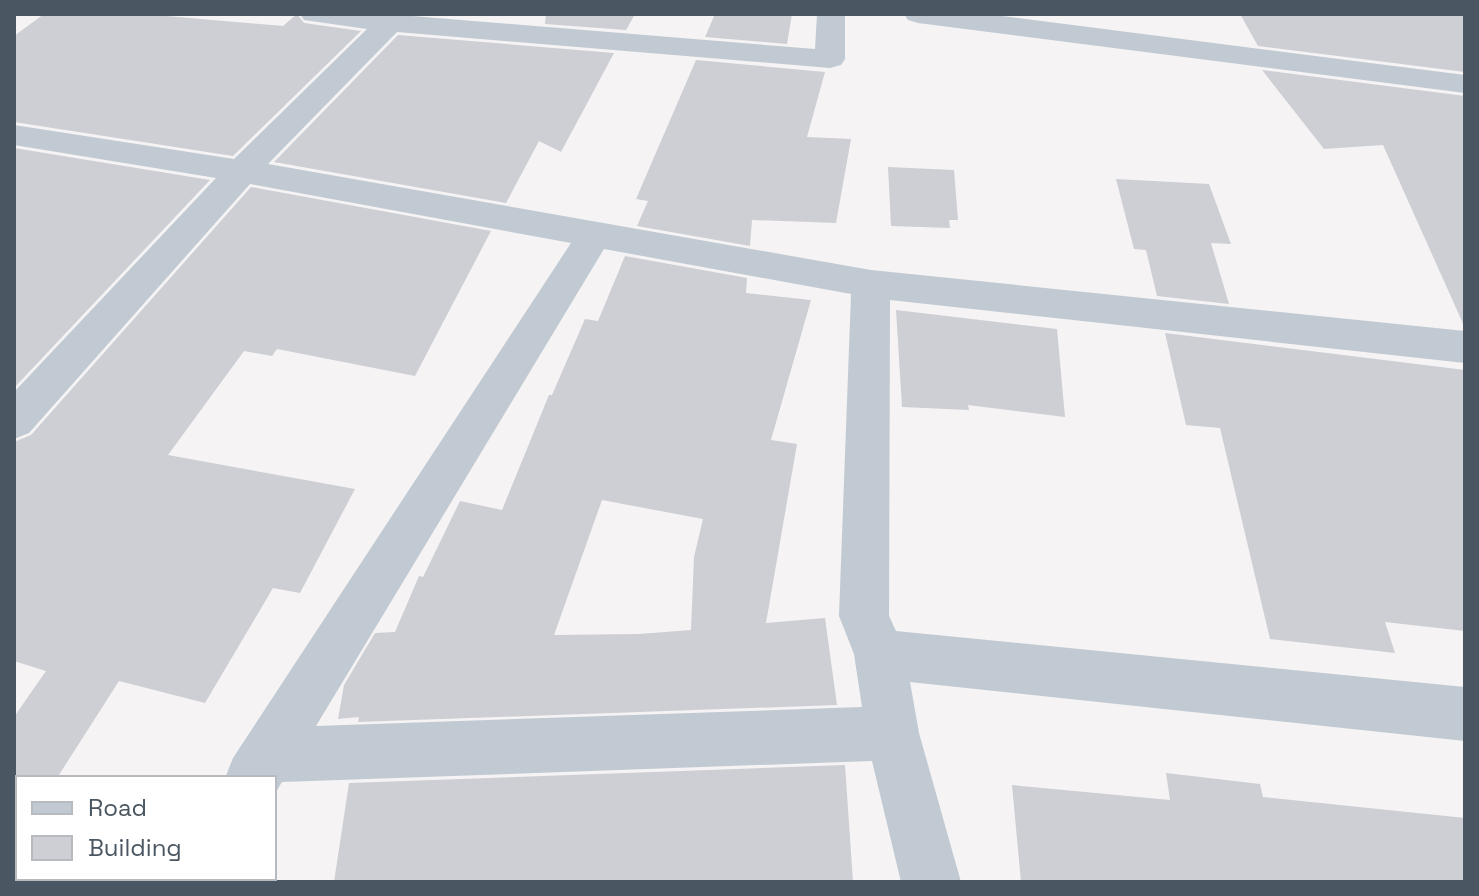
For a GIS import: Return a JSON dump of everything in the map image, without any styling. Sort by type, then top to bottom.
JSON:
[{"type":"street","points":[[314,14],[830,59],[831,14]]},
{"type":"street","points":[[918,14],[1465,84]]},
{"type":"street","points":[[14,421],[242,171],[390,23]]},
{"type":"street","points":[[14,135],[242,171],[871,284],[1465,347]]},
{"type":"street","points":[[261,766],[595,234]]},
{"type":"street","points":[[871,284],[864,616],[880,654],[892,733],[931,882]]},
{"type":"street","points":[[880,654],[1465,714]]},
{"type":"street","points":[[261,766],[892,733]]},
{"type":"building","points":[[44,14],[143,14],[283,26],[297,14],[304,23],[361,31],[233,156],[14,122],[14,36]]},
{"type":"building","points":[[546,14],[635,14],[626,30],[545,24]]},
{"type":"building","points":[[715,14],[792,14],[787,44],[705,37]]},
{"type":"building","points":[[1240,14],[1465,14],[1465,72],[1258,46]]},
{"type":"building","points":[[398,35],[614,53],[561,152],[539,141],[506,203],[274,162]]},
{"type":"building","points":[[696,60],[825,72],[807,137],[851,139],[836,223],[752,220],[750,246],[637,226],[648,201],[636,199]]},
{"type":"building","points":[[1262,70],[1465,96],[1465,328],[1383,145],[1324,149]]},
{"type":"building","points":[[14,148],[210,180],[14,388]]},
{"type":"building","points":[[888,167],[954,170],[958,220],[949,220],[950,228],[891,226]]},
{"type":"building","points":[[1116,179],[1209,184],[1231,244],[1211,243],[1229,304],[1157,296],[1146,250],[1134,249]]},
{"type":"building","points":[[251,187],[491,231],[415,376],[277,349],[272,356],[244,351],[168,455],[355,489],[300,593],[273,588],[205,703],[119,681],[58,776],[14,778],[14,717],[46,671],[14,661],[14,442],[31,435]]},
{"type":"building","points":[[625,256],[747,278],[746,293],[811,300],[771,440],[797,444],[766,623],[825,618],[837,705],[358,722],[359,717],[338,719],[344,685],[375,633],[395,632],[419,576],[423,577],[460,501],[502,510],[549,395],[552,395],[585,319],[598,321]],"holes":[[[602,500],[703,519],[694,557],[691,630],[554,635]]]},
{"type":"building","points":[[896,310],[1057,329],[1065,417],[968,405],[969,410],[902,407]]},
{"type":"building","points":[[1165,333],[1465,370],[1465,631],[1385,622],[1395,653],[1270,639],[1220,428],[1186,425]]},
{"type":"building","points":[[845,765],[853,882],[334,882],[349,783]]},
{"type":"building","points":[[1166,773],[1260,784],[1263,797],[1465,818],[1465,882],[1021,882],[1012,785],[1170,800]]}]
